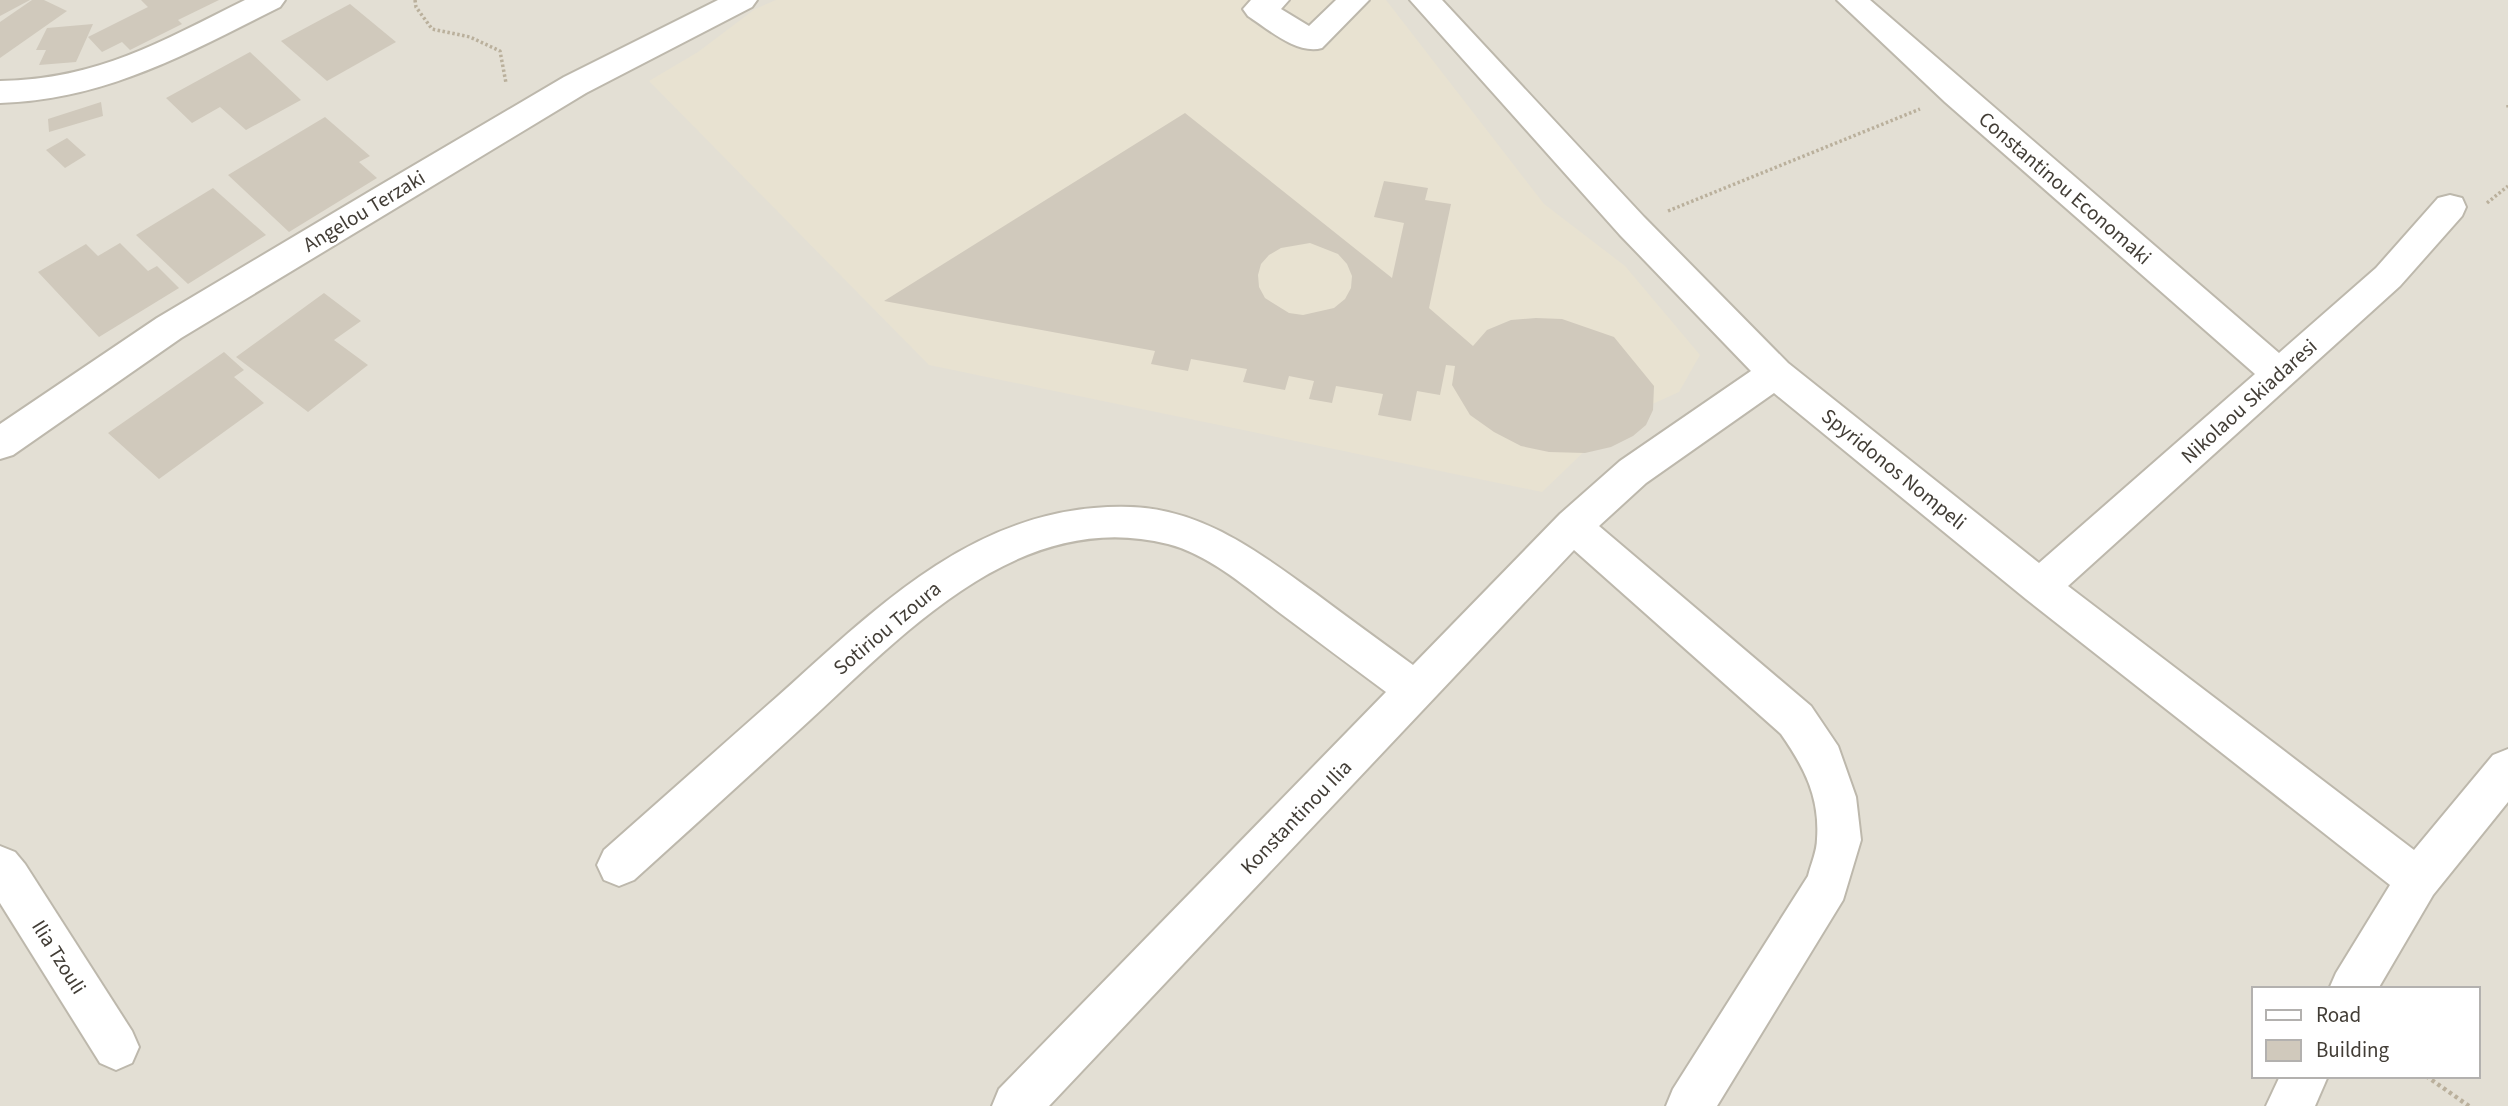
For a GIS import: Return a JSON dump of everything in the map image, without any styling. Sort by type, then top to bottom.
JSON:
[{"type":"street","points":[[0,92],[38,92],[74,86],[112,75],[270,0]]},
{"type":"street","name":"Angelou Terzaki","points":[[0,444],[169,328],[537,107],[742,0]]},
{"type":"street","points":[[1274,0],[1258,9],[1311,41],[1354,0]]},
{"type":"street","name":"Spyridonos Nompeli","points":[[1425,0],[1632,226],[1775,373],[2040,587],[2418,880]]},
{"type":"street","name":"Constantinou Economaki","points":[[1852,0],[1956,94],[2279,374]]},
{"type":"street","name":"Nikolaou Skiadaresi","points":[[2040,587],[2388,277],[2450,207]]},
{"type":"street","name":"Konstantinou Ilia","points":[[1016,1106],[1573,526],[1633,472],[1775,373]]},
{"type":"street","name":"Sotiriou Tzoura","points":[[619,866],[906,607],[954,573],[1004,546],[1045,533],[1084,526],[1128,523],[1168,528],[1205,543],[1242,562],[1417,691]]},
{"type":"street","points":[[1573,526],[1796,720],[1823,760],[1835,797],[1839,840],[1827,885],[1690,1106]]},
{"type":"street","points":[[2353,987],[2418,880],[2508,769]]},
{"type":"street","name":"Ilia Tzouli","points":[[0,867],[116,1047]]},
{"type":"street","points":[[2290,1106],[2304,1078]]},
{"type":"path","points":[[415,0],[416,7],[432,29],[470,37],[500,51],[507,85],[537,107]]},
{"type":"path","points":[[1632,226],[1956,94]]},
{"type":"path","points":[[2429,1078],[2469,1106]]},
{"type":"shaded area","points":[[0,0],[2508,0],[2508,1106],[0,1106]]},
{"type":"shaded area","points":[[776,0],[1386,0],[1544,204],[1625,266],[1700,355],[1679,392],[1617,420],[1542,492],[929,365],[649,81],[698,52],[755,9]]},
{"type":"building","points":[[0,0],[30,0],[0,16]]},
{"type":"building","points":[[32,0],[44,0],[67,11],[0,58],[0,22]]},
{"type":"building","points":[[141,0],[219,0],[178,20],[182,24],[130,50],[122,42],[102,52],[88,37],[148,7]]},
{"type":"building","points":[[350,4],[396,42],[327,81],[281,41]]},
{"type":"building","points":[[93,24],[76,62],[39,65],[46,50],[36,50],[47,28]]},
{"type":"building","points":[[250,52],[301,100],[246,130],[220,107],[192,123],[166,98]]},
{"type":"building","points":[[101,102],[103,116],[49,132],[48,119]]},
{"type":"building","points":[[1185,113],[1392,278],[1404,223],[1374,217],[1384,181],[1428,188],[1425,200],[1451,204],[1429,308],[1473,346],[1487,330],[1511,320],[1536,318],[1562,319],[1614,337],[1654,386],[1653,410],[1646,425],[1633,436],[1611,447],[1585,453],[1549,452],[1521,446],[1470,415],[1452,385],[1455,366],[1446,365],[1440,395],[1417,391],[1411,421],[1378,415],[1383,394],[1336,386],[1332,403],[1309,399],[1314,381],[1289,376],[1285,390],[1243,382],[1247,369],[1191,359],[1188,371],[1151,364],[1155,351],[884,301]],"holes":[[[1310,243],[1338,254],[1347,264],[1352,276],[1351,288],[1345,299],[1334,308],[1303,315],[1289,313],[1265,298],[1259,287],[1261,264],[1281,248]]]},
{"type":"building","points":[[325,117],[370,156],[359,162],[377,178],[289,232],[228,175]]},
{"type":"building","points":[[67,138],[86,155],[65,168],[46,150]]},
{"type":"building","points":[[213,188],[266,235],[188,284],[136,235]]},
{"type":"building","points":[[120,243],[148,271],[157,266],[179,288],[99,337],[38,272],[86,244],[98,256]]},
{"type":"building","points":[[324,293],[361,321],[334,340],[368,365],[308,412],[236,357]]},
{"type":"building","points":[[224,352],[244,370],[234,377],[264,403],[159,479],[108,433]]}]
